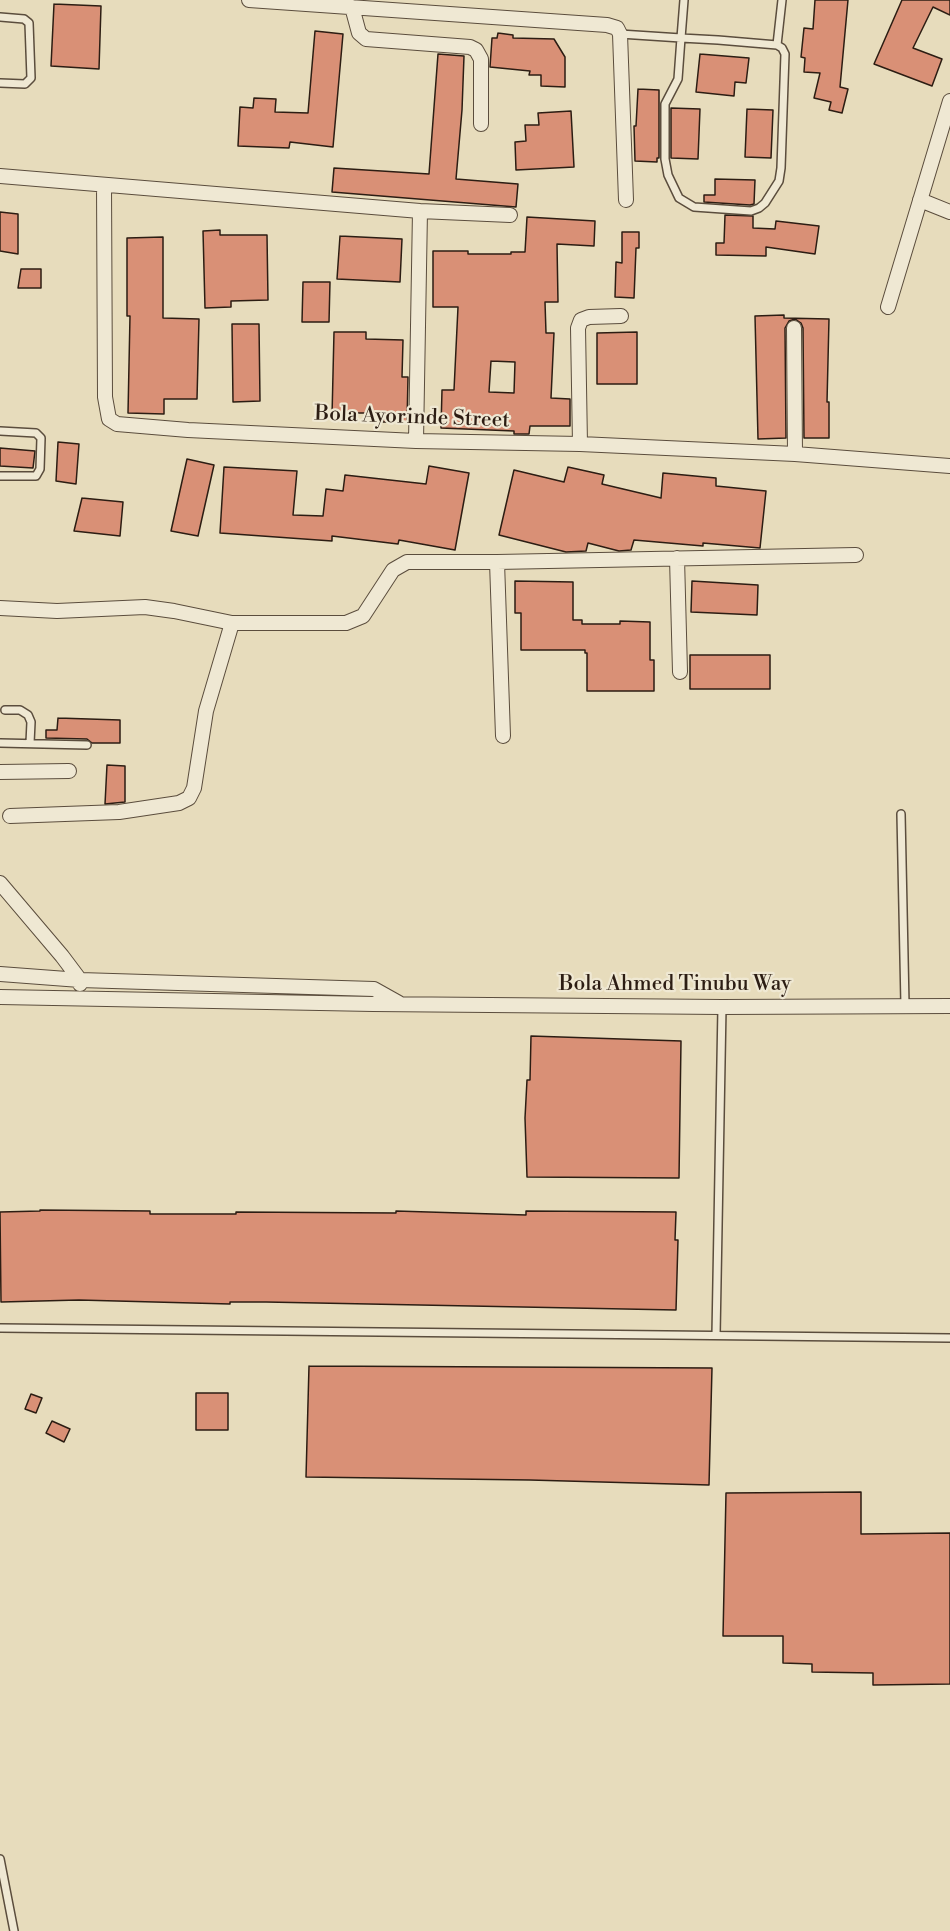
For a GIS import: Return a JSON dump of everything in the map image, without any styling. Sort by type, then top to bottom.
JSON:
[{"type":"street","points":[[249,0],[607,25],[616,28],[620,34],[626,200]]},
{"type":"street","points":[[352,7],[359,33],[366,39],[470,46],[476,50],[481,59],[481,124]]},
{"type":"street","points":[[888,307],[950,101]]},
{"type":"street","points":[[0,176],[420,211],[510,215]]},
{"type":"street","name":"Bola Ayorinde Street","points":[[104,184],[105,397],[109,419],[117,424],[416,441],[580,444],[795,454],[950,466]]},
{"type":"street","points":[[920,200],[950,212]]},
{"type":"street","points":[[416,441],[420,211]]},
{"type":"street","points":[[580,444],[579,328],[581,320],[589,317],[621,316]]},
{"type":"street","points":[[794,328],[795,454]]},
{"type":"street","points":[[0,608],[57,611],[145,607],[232,623],[346,623],[363,616],[393,570],[407,562],[856,555]]},
{"type":"street","points":[[677,558],[680,672]]},
{"type":"street","points":[[497,562],[503,736]]},
{"type":"street","points":[[10,816],[119,812],[179,803],[189,798],[194,788],[207,711],[232,623]]},
{"type":"street","points":[[0,772],[69,771]]},
{"type":"street","points":[[0,883],[80,980],[81,997]]},
{"type":"street","points":[[0,974],[80,980],[374,989],[400,1004]]},
{"type":"street","name":"Bola Ahmed Tinubu Way","points":[[0,997],[400,1004],[722,1007],[950,1006]]},
{"type":"lane","points":[[620,34],[681,38],[777,45],[785,54],[783,141],[779,181],[765,203],[750,211],[694,207],[679,198],[668,175],[664,159],[666,104],[678,79],[681,38],[684,0]]},
{"type":"lane","points":[[777,45],[782,0]]},
{"type":"lane","points":[[0,17],[24,19],[29,23],[31,78],[25,84],[0,83]]},
{"type":"lane","points":[[0,431],[36,433],[41,438],[40,469],[36,476],[0,476]]},
{"type":"lane","points":[[4,710],[20,710],[27,715],[31,722],[30,743]]},
{"type":"lane","points":[[0,743],[87,745]]},
{"type":"lane","points":[[901,814],[905,1005]]},
{"type":"lane","points":[[716,1335],[722,1007]]},
{"type":"lane","points":[[0,1328],[950,1338]]},
{"type":"lane","points":[[0,1859],[14,1931]]},
{"type":"building","points":[[815,0],[848,0],[840,87],[848,89],[842,113],[829,110],[831,102],[814,98],[820,73],[804,72],[805,58],[801,57],[804,28],[813,29]]},
{"type":"building","points":[[902,0],[950,0],[950,15],[933,7],[913,48],[942,59],[932,86],[874,64]]},
{"type":"building","points":[[54,4],[101,6],[99,69],[51,66]]},
{"type":"building","points":[[315,31],[343,34],[333,147],[290,142],[289,148],[238,146],[240,107],[253,108],[254,98],[276,99],[275,112],[308,113]]},
{"type":"building","points":[[498,33],[513,35],[513,38],[554,39],[565,57],[565,87],[541,86],[541,75],[529,75],[530,71],[490,67],[492,38],[497,38]]},
{"type":"building","points":[[438,54],[464,56],[456,179],[518,184],[516,207],[332,192],[334,168],[429,174]]},
{"type":"building","points":[[700,54],[749,58],[746,83],[735,82],[734,96],[696,92]]},
{"type":"building","points":[[638,89],[659,90],[659,158],[657,162],[635,161],[634,126],[636,126]]},
{"type":"building","points":[[671,108],[700,109],[698,159],[671,158]]},
{"type":"building","points":[[747,109],[773,110],[771,158],[745,157]]},
{"type":"building","points":[[571,111],[574,167],[516,170],[515,142],[526,141],[525,125],[539,125],[538,113]]},
{"type":"building","points":[[715,179],[755,180],[754,204],[704,202],[704,195],[715,195]]},
{"type":"building","points":[[0,212],[18,214],[18,254],[0,251]]},
{"type":"building","points":[[725,215],[753,216],[753,228],[775,229],[776,221],[819,226],[815,254],[766,247],[766,256],[716,255],[716,243],[724,243]]},
{"type":"building","points":[[527,217],[595,221],[594,246],[557,244],[558,302],[545,302],[546,333],[554,333],[551,398],[570,399],[570,426],[530,426],[529,434],[514,434],[514,431],[441,428],[442,390],[454,390],[458,307],[433,307],[433,251],[468,251],[468,254],[525,252]],"holes":[[[491,361],[515,362],[514,393],[489,392]]]},
{"type":"building","points":[[220,230],[220,235],[267,235],[268,300],[231,301],[231,307],[205,308],[203,231]]},
{"type":"building","points":[[622,232],[639,232],[634,298],[615,297],[616,262],[622,263]]},
{"type":"building","points":[[340,236],[402,239],[400,282],[337,279]]},
{"type":"building","points":[[163,237],[163,318],[199,319],[197,399],[164,399],[164,414],[128,413],[130,316],[127,316],[127,238]]},
{"type":"building","points":[[21,269],[41,269],[41,288],[18,288]]},
{"type":"building","points":[[303,282],[330,282],[329,322],[302,322]]},
{"type":"building","points":[[784,315],[784,318],[829,319],[827,402],[829,402],[829,438],[804,438],[803,328],[801,323],[795,319],[789,321],[785,328],[786,438],[758,439],[755,316]]},
{"type":"building","points":[[232,324],[259,324],[260,401],[233,402]]},
{"type":"building","points":[[334,332],[366,332],[366,339],[403,340],[402,377],[408,377],[407,422],[383,422],[383,413],[332,416]]},
{"type":"building","points":[[637,332],[637,384],[597,384],[597,333]]},
{"type":"building","points":[[58,442],[79,444],[76,484],[56,481]]},
{"type":"building","points":[[0,448],[35,451],[33,468],[0,466]]},
{"type":"building","points":[[187,459],[214,465],[198,536],[171,531]]},
{"type":"building","points":[[429,466],[469,473],[455,550],[399,540],[398,544],[332,536],[332,541],[220,533],[224,467],[297,471],[293,515],[323,516],[326,489],[343,491],[345,475],[426,484]]},
{"type":"building","points":[[568,467],[604,475],[602,484],[661,498],[663,473],[716,478],[716,486],[766,491],[760,548],[634,540],[631,550],[619,551],[588,543],[586,551],[566,552],[499,535],[514,470],[564,482]]},
{"type":"building","points":[[82,498],[123,502],[120,536],[74,531]]},
{"type":"building","points":[[515,581],[573,582],[573,620],[582,620],[582,624],[620,624],[620,621],[650,622],[650,660],[654,660],[654,691],[587,691],[587,653],[585,650],[521,650],[521,613],[515,613]]},
{"type":"building","points":[[692,581],[758,585],[757,615],[691,612]]},
{"type":"building","points":[[690,655],[770,655],[770,689],[690,689]]},
{"type":"building","points":[[58,718],[120,720],[120,743],[92,743],[87,739],[46,738],[46,730],[57,730]]},
{"type":"building","points":[[107,765],[125,766],[125,802],[105,804]]},
{"type":"building","points":[[531,1036],[681,1041],[679,1178],[527,1177],[525,1118],[527,1080],[530,1080]]},
{"type":"building","points":[[150,1211],[150,1214],[396,1213],[396,1211],[526,1215],[526,1211],[676,1212],[675,1240],[678,1240],[676,1310],[266,1302],[230,1302],[230,1304],[79,1300],[1,1302],[0,1212]]},
{"type":"building","points":[[309,1366],[712,1368],[709,1485],[306,1477]]},
{"type":"building","points":[[196,1393],[228,1393],[228,1430],[196,1430]]},
{"type":"building","points":[[31,1394],[42,1398],[36,1413],[25,1409]]},
{"type":"building","points":[[52,1421],[70,1429],[64,1442],[46,1433]]},
{"type":"building","points":[[861,1492],[861,1534],[950,1533],[950,1684],[873,1685],[873,1673],[812,1672],[812,1664],[783,1663],[783,1636],[723,1636],[726,1493]]}]
